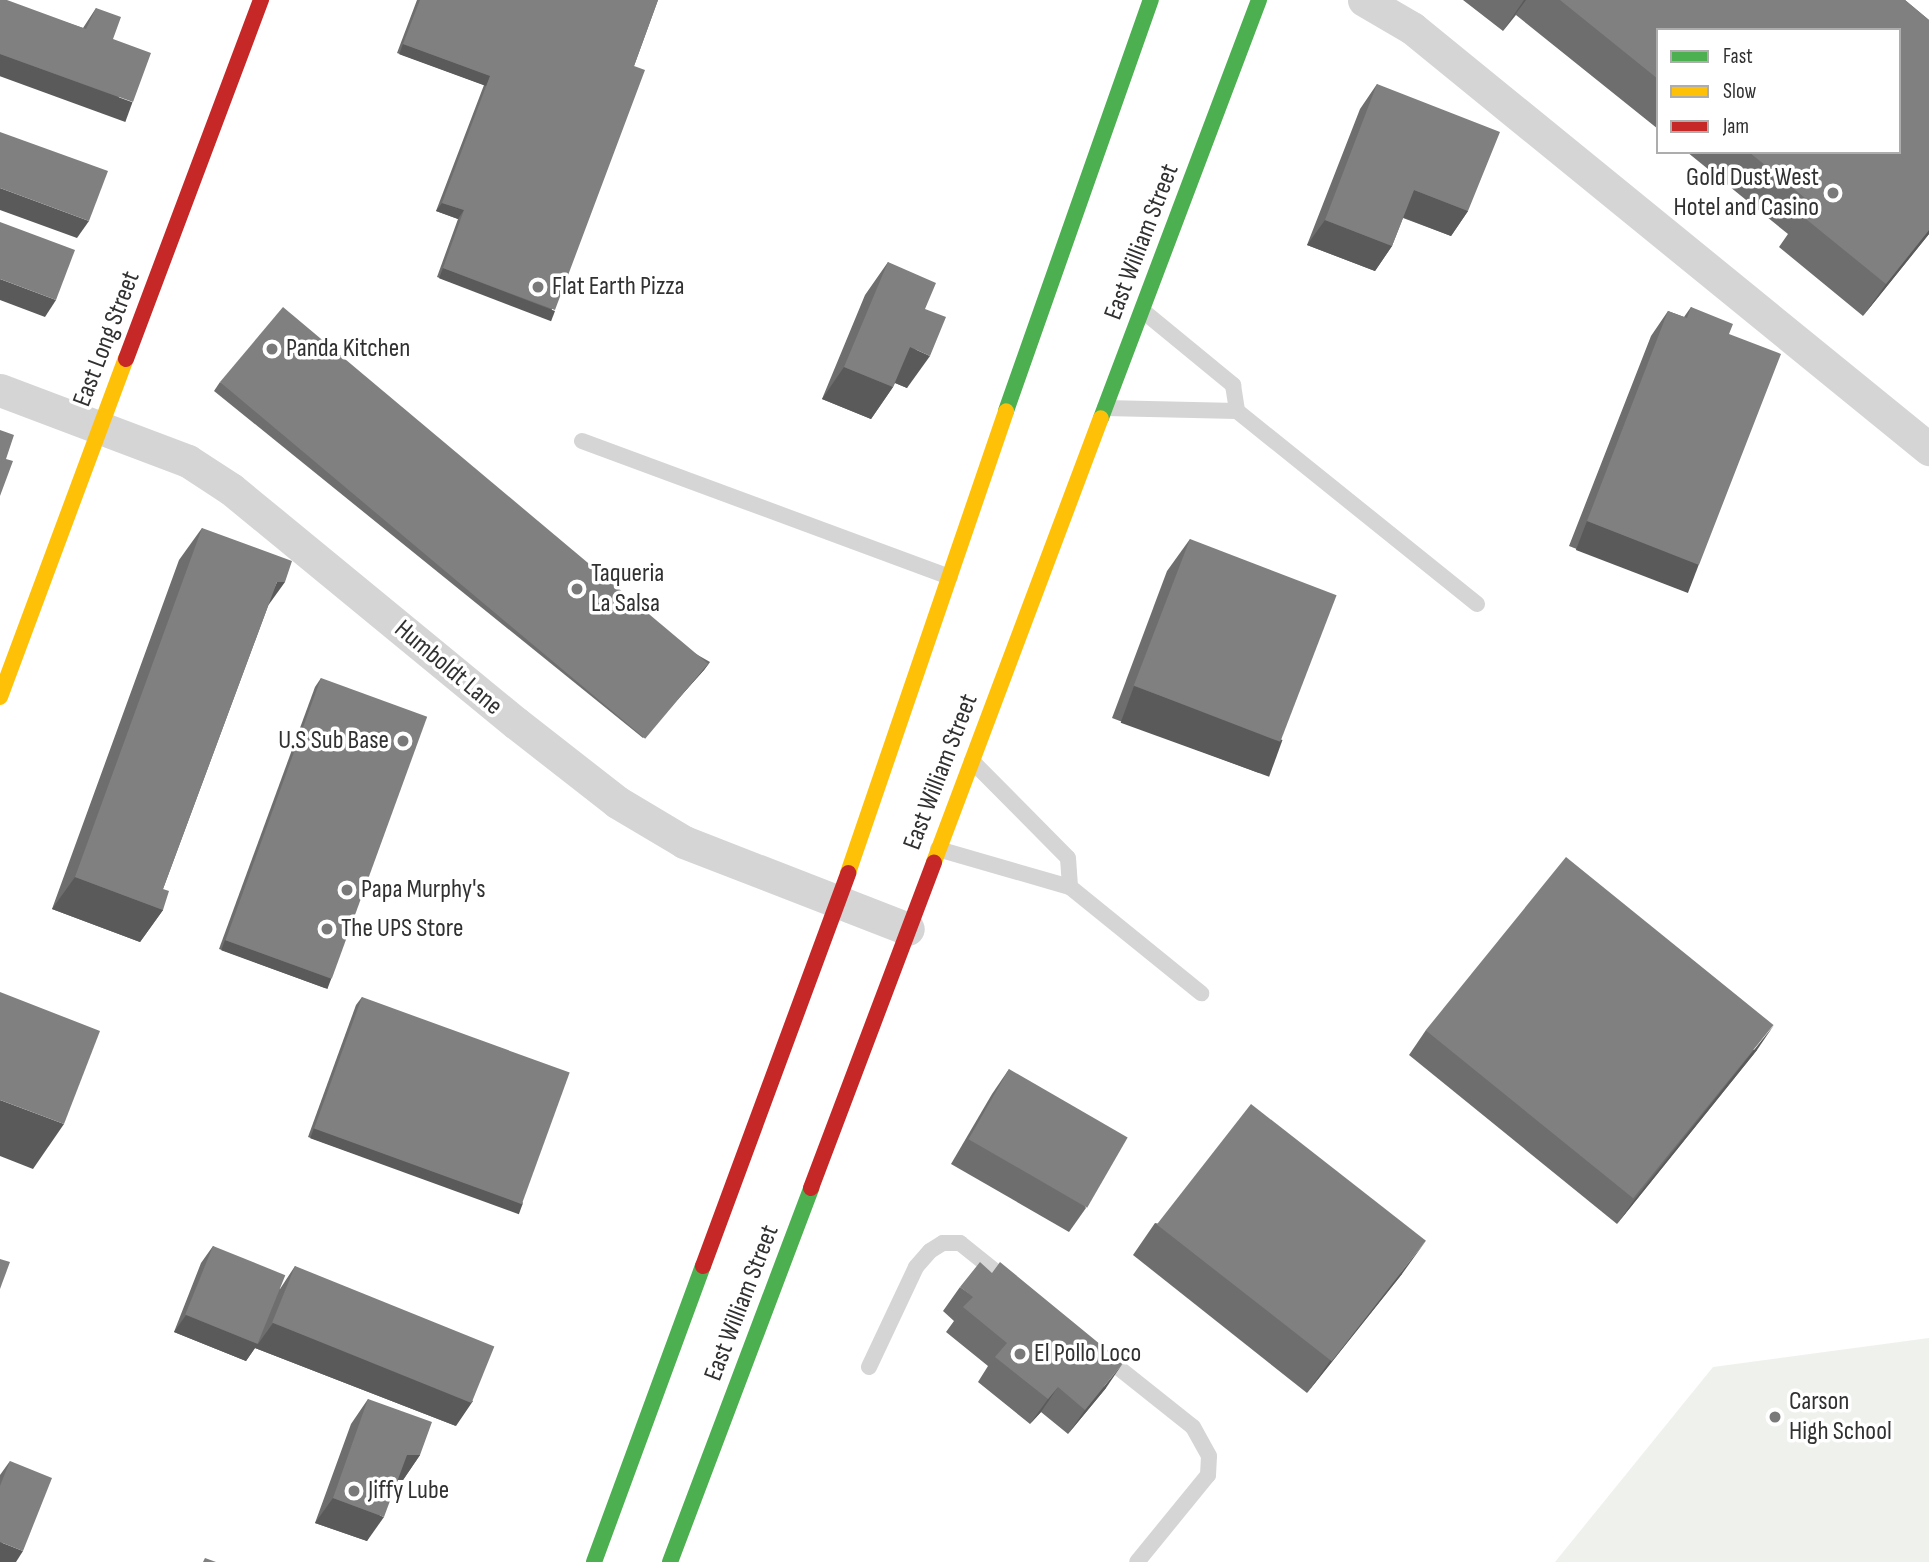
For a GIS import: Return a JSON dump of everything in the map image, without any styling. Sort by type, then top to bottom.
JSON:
[{"type":"main road","name":"East Long Street","points":[[0,697],[261,0]]},
{"type":"main road","name":"East William Street","points":[[594,1562],[837,904],[1080,192],[1151,0]]},
{"type":"main road","name":"East William Street","points":[[670,1562],[1259,0]]},
{"type":"street","points":[[1364,0],[1412,28],[1929,449]]},
{"type":"street","name":"Humboldt Lane","points":[[0,390],[188,461],[231,489],[516,723],[617,802],[684,842],[837,904],[908,929]]},
{"type":"lane","points":[[1143,310],[1233,385],[1237,411]]},
{"type":"lane","points":[[1105,408],[1237,411],[1477,604]]},
{"type":"lane","points":[[582,441],[950,577]]},
{"type":"lane","points":[[972,761],[1068,859],[1070,887]]},
{"type":"lane","points":[[938,849],[1070,887],[1200,993]]},
{"type":"lane","points":[[869,1367],[916,1267],[929,1251],[943,1243],[960,1243],[1023,1294]]},
{"type":"lane","points":[[1087,1344],[1193,1427],[1209,1457],[1208,1475],[1137,1562]]},
{"type":"shaded area","name":"Carson High School","points":[[1929,1338],[1929,1562],[1555,1562],[1713,1367]]},
{"type":"building","points":[[0,0],[7,0],[86,29],[96,8],[121,17],[113,39],[151,53],[133,102],[0,54]]},
{"type":"building","points":[[420,0],[658,0],[634,66],[645,70],[555,310],[443,268],[464,210],[442,203],[490,76],[403,44]]},
{"type":"building","points":[[1560,0],[1905,0],[1929,20],[1929,230],[1886,284],[1801,215],[1811,203],[1751,154],[1901,154],[1901,28],[1656,28],[1656,77]]},
{"type":"building","points":[[1377,84],[1500,132],[1468,211],[1414,190],[1392,246],[1325,220]]},
{"type":"building","points":[[0,132],[108,171],[89,221],[0,188]]},
{"type":"building","points":[[0,222],[75,250],[56,300],[0,279]]},
{"type":"building","points":[[888,262],[936,283],[925,309],[946,317],[930,356],[910,347],[893,387],[844,367]]},
{"type":"building","points":[[283,307],[708,664],[645,739],[220,382]]},
{"type":"building","points":[[1691,307],[1733,324],[1729,334],[1781,354],[1699,565],[1587,521],[1668,311],[1687,318]]},
{"type":"building","points":[[0,430],[14,435],[6,459],[13,461],[0,496]]},
{"type":"building","points":[[202,528],[292,561],[285,582],[277,582],[163,889],[169,891],[163,910],[75,877]]},
{"type":"building","points":[[1190,539],[1337,595],[1280,742],[1134,686]]},
{"type":"building","points":[[321,678],[427,717],[332,979],[226,940]]},
{"type":"building","points":[[1566,857],[1773,1025],[1633,1198],[1426,1030]]},
{"type":"building","points":[[0,992],[100,1031],[64,1124],[0,1100]]},
{"type":"building","points":[[362,997],[570,1073],[522,1204],[314,1129]]},
{"type":"building","points":[[1009,1069],[1128,1137],[1087,1208],[968,1139]]},
{"type":"building","points":[[1251,1104],[1426,1241],[1332,1361],[1157,1225]]},
{"type":"building","points":[[213,1246],[285,1275],[258,1344],[185,1315]]},
{"type":"building","points":[[0,1259],[10,1262],[0,1289]]},
{"type":"building","points":[[980,1262],[992,1273],[1000,1262],[1123,1363],[1085,1410],[1058,1387],[1048,1399],[995,1357],[1007,1343],[963,1307],[973,1297],[960,1287]]},
{"type":"building","points":[[295,1266],[494,1347],[471,1403],[272,1323]]},
{"type":"building","points":[[368,1399],[432,1422],[420,1455],[407,1455],[384,1517],[333,1498]]},
{"type":"building","points":[[10,1461],[52,1478],[23,1551],[0,1542],[0,1486]]},
{"type":"traffic: fast","points":[[1006,411],[1151,0]]},
{"type":"traffic: fast","points":[[1101,418],[1259,0]]},
{"type":"traffic: fast","points":[[670,1562],[811,1188]]},
{"type":"traffic: fast","points":[[594,1562],[703,1266]]},
{"type":"traffic: slow","points":[[0,697],[126,359]]},
{"type":"traffic: slow","points":[[848,873],[1006,411]]},
{"type":"traffic: slow","points":[[934,862],[1101,418]]},
{"type":"traffic: jam","points":[[126,359],[261,0]]},
{"type":"traffic: jam","points":[[811,1188],[934,862]]},
{"type":"traffic: jam","points":[[703,1266],[848,873]]},
{"type":"place","name":"Gold Dust West Hotel and Casino","points":[[1833,193]]},
{"type":"place","name":"Flat Earth Pizza","points":[[538,287]]},
{"type":"place","name":"Panda Kitchen","points":[[272,349]]},
{"type":"place","name":"Taqueria La Salsa","points":[[577,589]]},
{"type":"place","name":"U.S Sub Base","points":[[403,741]]},
{"type":"place","name":"Papa Murphy's","points":[[347,890]]},
{"type":"place","name":"The UPS Store","points":[[327,929]]},
{"type":"place","name":"El Pollo Loco","points":[[1020,1354]]},
{"type":"place","name":"Carson High School","points":[[1775,1417]]},
{"type":"place","name":"Jiffy Lube","points":[[354,1491]]}]
